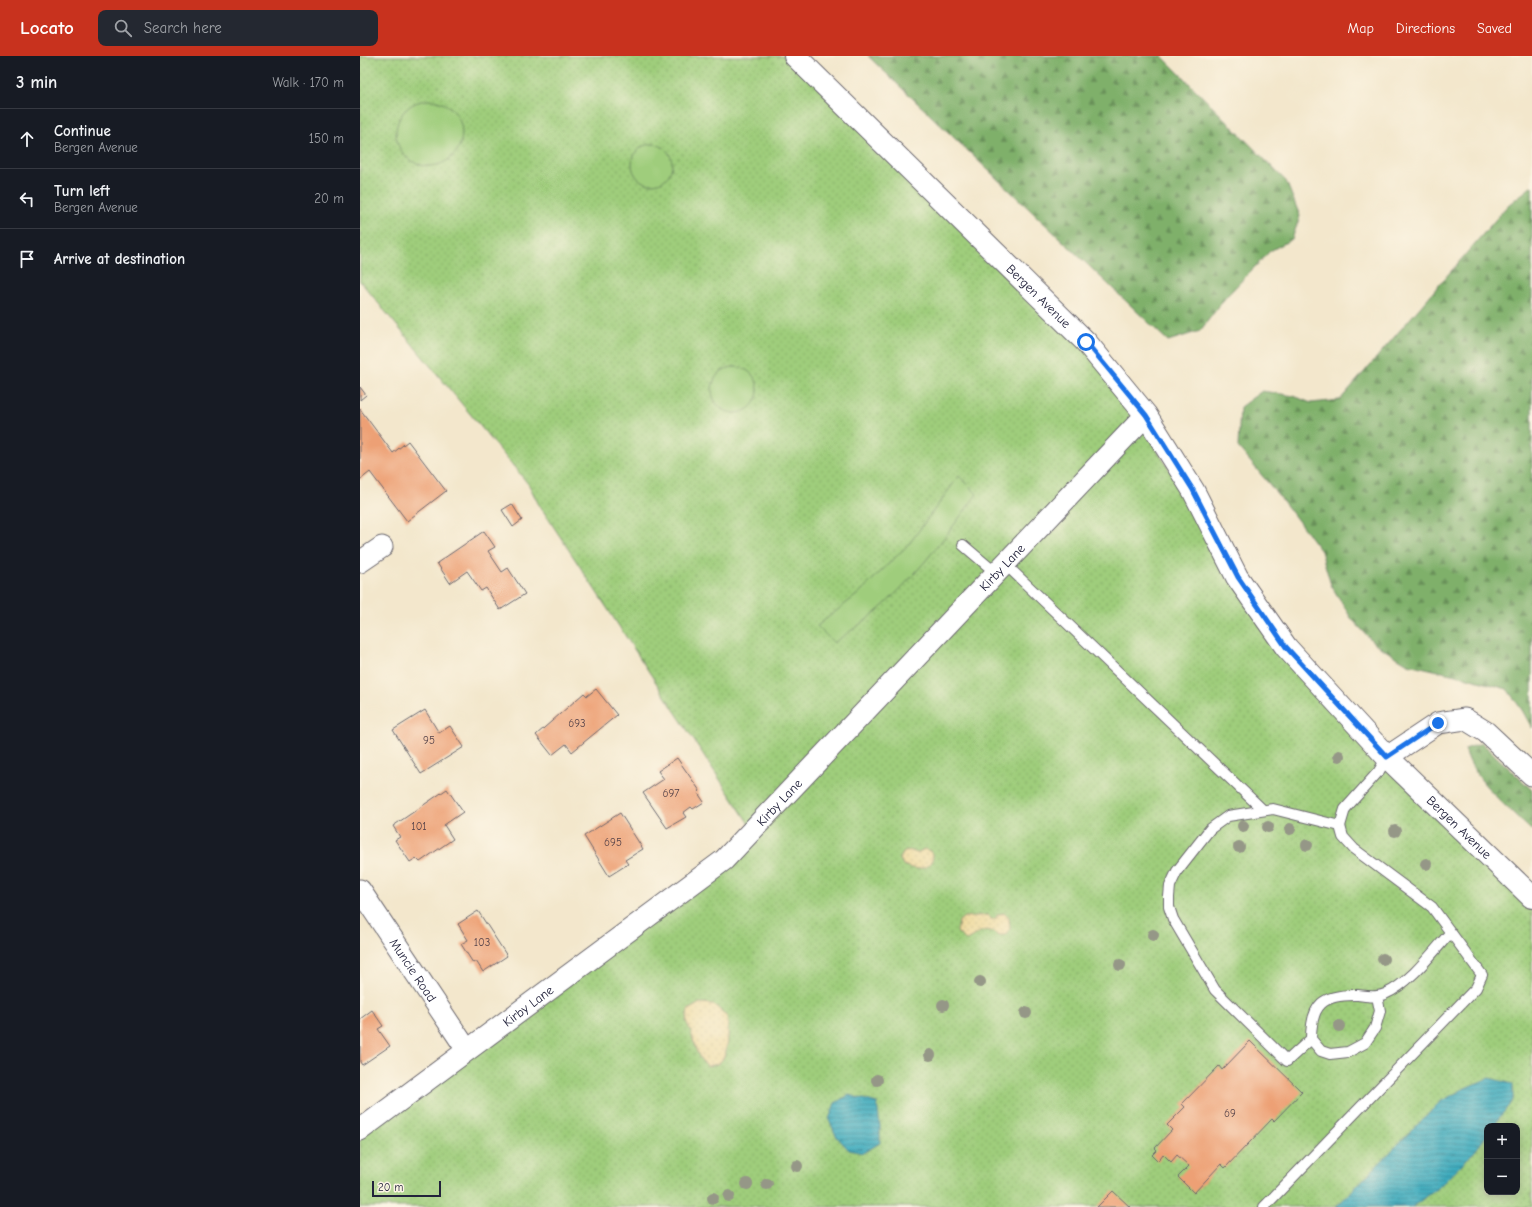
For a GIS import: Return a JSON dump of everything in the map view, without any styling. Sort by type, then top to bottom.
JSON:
[{"type":"main road","name":"Bergen Avenue","points":[[795,56],[1086,342],[1146,415],[1193,490],[1238,577],[1286,647],[1387,757],[1532,896]]},
{"type":"street","name":"Kirby Lane","points":[[360,1130],[724,860],[1146,415]]},
{"type":"street","points":[[360,562],[382,547]]},
{"type":"street","points":[[1387,757],[1438,723],[1465,719],[1486,732],[1532,775]]},
{"type":"street","name":"Muncie Road","points":[[360,890],[468,1050]]},
{"type":"lane","points":[[963,545],[1000,568],[1263,810]]},
{"type":"lane","points":[[1264,1207],[1476,988],[1482,975],[1432,908],[1354,849],[1343,837],[1340,826],[1345,809],[1380,771],[1387,757]]},
{"type":"lane","points":[[1311,1039],[1287,1061],[1215,990],[1173,919],[1169,907],[1170,886],[1177,871],[1210,829],[1228,816],[1273,809],[1340,826]]},
{"type":"lane","points":[[1377,996],[1380,1011],[1375,1028],[1364,1043],[1348,1052],[1330,1054],[1321,1051],[1311,1039],[1311,1023],[1318,1006],[1333,996],[1377,996],[1385,994],[1402,984],[1450,933]]},
{"type":"green space","points":[[360,56],[795,56],[1086,342],[1286,647],[1532,897],[1532,1207],[360,1207],[360,1130],[753,830],[538,503],[529,485],[360,281]]},
{"type":"green space","points":[[868,56],[1162,56],[1286,181],[1300,216],[1292,239],[1270,251],[1226,297],[1200,331],[1168,341]]},
{"type":"green space","points":[[422,100],[436,100],[448,105],[457,114],[462,126],[460,146],[453,157],[436,166],[422,166],[410,161],[401,152],[396,140],[396,126],[401,114],[410,105]]},
{"type":"green space","points":[[652,144],[660,146],[666,150],[670,156],[672,164],[670,172],[666,178],[660,182],[652,184],[644,182],[638,178],[634,172],[632,164],[634,156],[638,150],[644,146]]},
{"type":"green space","points":[[1532,186],[1532,728],[1522,710],[1507,689],[1408,664],[1375,644],[1351,618],[1331,585],[1321,551],[1280,497],[1238,447],[1240,407],[1262,391],[1294,396],[1311,403],[1340,400],[1508,205]]},
{"type":"green space","points":[[730,367],[740,367],[748,371],[754,377],[758,385],[758,395],[754,403],[748,409],[740,413],[730,413],[722,409],[716,403],[712,395],[712,385],[716,377],[722,371]]},
{"type":"green space","points":[[959,476],[977,494],[923,564],[899,590],[881,608],[834,643],[817,626],[858,594],[909,544]]},
{"type":"green space","points":[[1482,743],[1532,790],[1532,831],[1484,783],[1469,761],[1465,749]]},
{"type":"sand","points":[[924,849],[930,851],[933,856],[932,862],[929,865],[919,869],[903,865],[900,859],[903,853],[909,850],[917,853]]},
{"type":"sand","points":[[1004,913],[1009,918],[1010,929],[1005,935],[999,935],[987,930],[966,940],[957,932],[959,921],[964,917],[988,915],[991,919],[995,919],[998,914]]},
{"type":"sand","points":[[700,1003],[713,1004],[727,1016],[728,1021],[728,1042],[724,1056],[717,1064],[708,1066],[701,1060],[696,1050],[686,1021],[688,1010]]},
{"type":"water","points":[[1489,1078],[1513,1084],[1513,1100],[1495,1123],[1484,1123],[1484,1139],[1475,1151],[1437,1189],[1412,1207],[1336,1207],[1440,1102],[1465,1088]]},
{"type":"water","points":[[849,1095],[877,1103],[880,1126],[880,1143],[863,1153],[849,1150],[836,1136],[829,1119],[835,1103]]},
{"type":"building","points":[[360,387],[366,395],[360,400]]},
{"type":"building","points":[[360,409],[393,453],[408,441],[446,491],[407,521],[370,472],[360,480]]},
{"type":"building","points":[[512,504],[522,520],[513,527],[502,510]]},
{"type":"building","points":[[484,531],[495,547],[488,551],[502,572],[508,568],[525,594],[500,610],[486,588],[481,591],[467,571],[450,583],[437,563]]},
{"type":"building","points":[[596,689],[617,715],[572,752],[566,744],[552,755],[536,735],[584,693],[587,696]]},
{"type":"building","points":[[425,710],[439,733],[450,726],[464,747],[421,774],[393,730]]},
{"type":"building","points":[[677,758],[700,791],[698,793],[704,802],[693,809],[691,807],[683,813],[686,817],[667,828],[643,793],[664,779],[658,771]]},
{"type":"building","points":[[447,789],[463,812],[444,825],[453,839],[420,862],[416,858],[410,862],[395,840],[400,837],[393,826]]},
{"type":"building","points":[[620,813],[643,849],[625,860],[628,864],[609,876],[584,836]]},
{"type":"building","points":[[478,911],[507,956],[483,972],[476,961],[473,963],[461,944],[468,940],[458,924]]},
{"type":"building","points":[[372,1010],[383,1026],[378,1029],[390,1046],[362,1065],[360,1062],[360,1019]]},
{"type":"building","points":[[1250,1041],[1302,1092],[1274,1121],[1272,1119],[1225,1168],[1221,1164],[1194,1193],[1178,1177],[1189,1166],[1177,1155],[1171,1162],[1163,1154],[1158,1161],[1152,1155],[1157,1150],[1155,1148],[1172,1130],[1167,1125],[1185,1107],[1182,1104],[1219,1066],[1222,1070]]},
{"type":"building","points":[[1113,1191],[1130,1207],[1097,1207]]},
{"type":"route","points":[[1086,342],[1146,415],[1193,490],[1238,577],[1286,647],[1387,757],[1438,723]]}]
